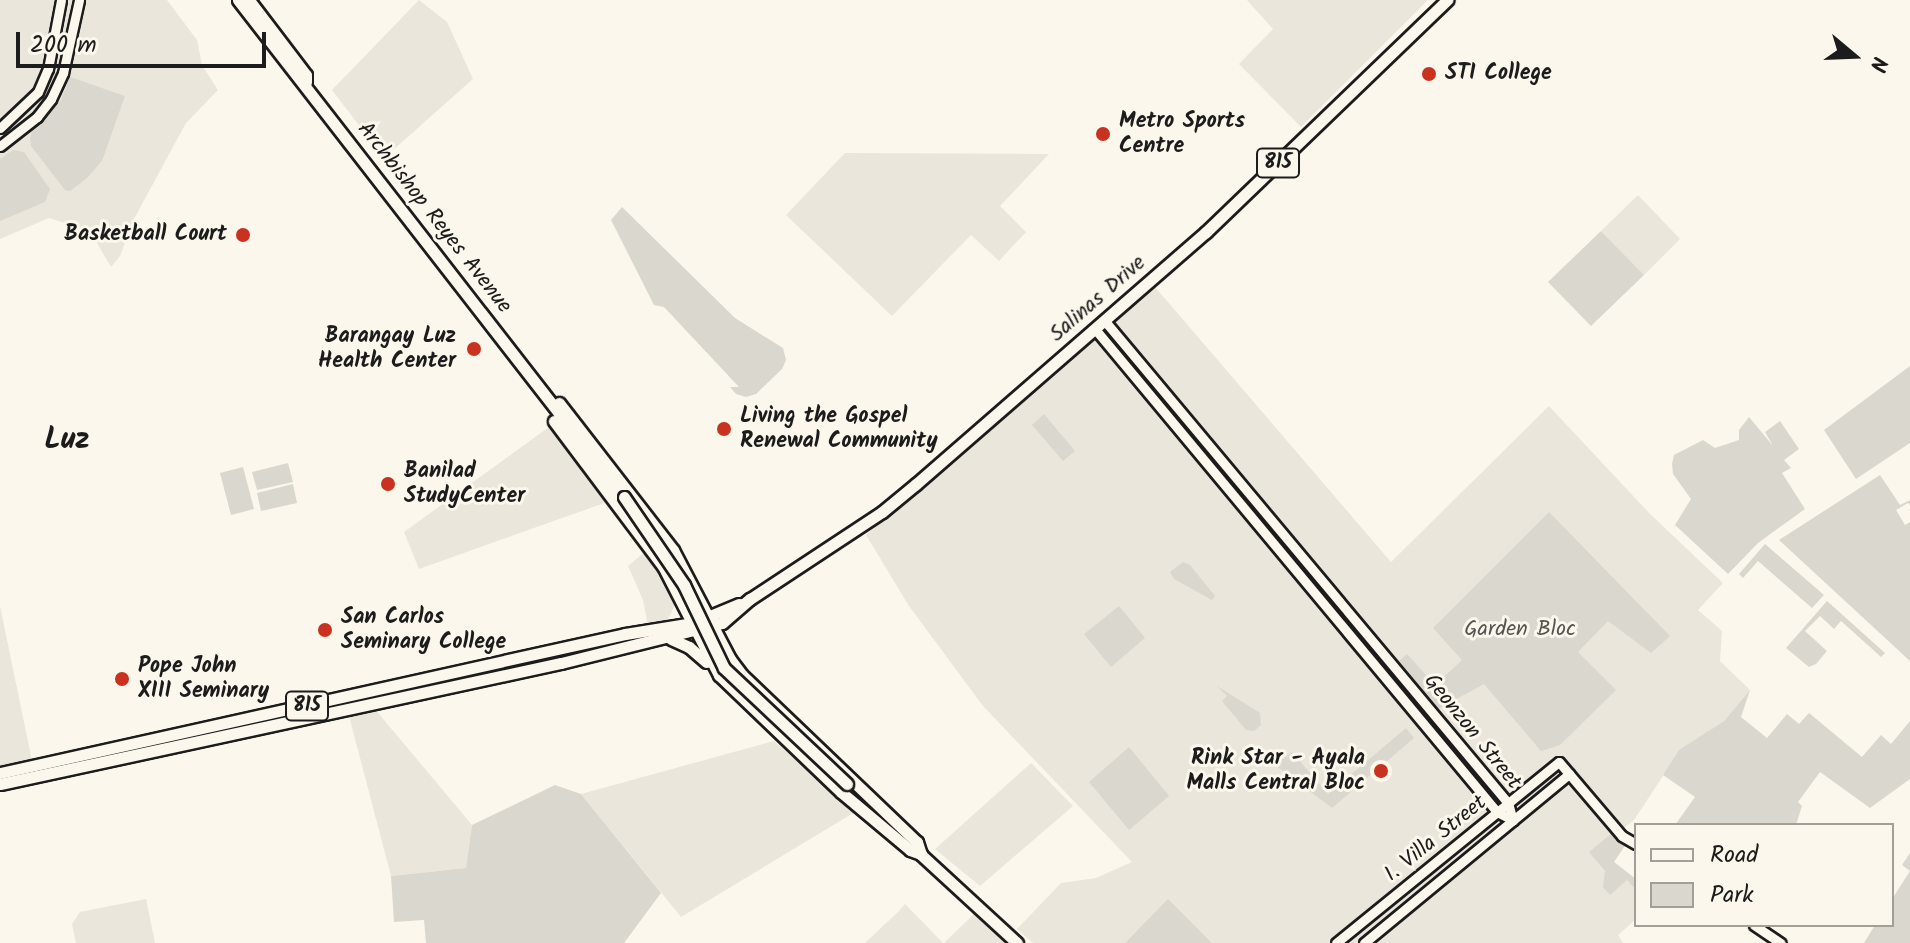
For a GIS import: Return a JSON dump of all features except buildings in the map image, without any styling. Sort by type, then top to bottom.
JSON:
[{"type":"main road","name":"Archbishop Reyes Avenue","points":[[229,0],[297,84],[305,86]]},
{"type":"main road","name":"Archbishop Reyes Avenue","points":[[238,0],[624,497],[684,585],[724,668],[921,854]]},
{"type":"main road","name":"Archbishop Reyes Avenue","points":[[249,0],[306,75],[305,86]]},
{"type":"main road","name":"Salinas Drive","points":[[712,621],[882,512],[1206,232],[1447,0]]},
{"type":"main road","name":"Archbishop Reyes Avenue","points":[[530,374],[558,402],[632,493],[689,578],[734,665],[917,842],[921,854]]},
{"type":"main road","name":"Archbishop Reyes Avenue","points":[[530,374],[547,411],[657,557],[678,591],[718,674]]},
{"type":"main road","points":[[689,578],[687,587],[678,591],[679,610],[669,633],[689,647],[841,792],[910,850],[921,854],[1017,943]]},
{"type":"main road","name":"815","points":[[0,784],[712,621]]},
{"type":"main road","name":"815","points":[[0,773],[625,634],[669,633]]},
{"type":"main road","points":[[718,674],[723,665],[734,665]]},
{"type":"street","points":[[0,128],[38,92],[48,69],[61,0]]},
{"type":"street","points":[[0,146],[37,117],[51,99],[63,73],[79,0]]},
{"type":"street","name":"Geonzon Street","points":[[1100,324],[1508,803],[1513,820]]},
{"type":"street","name":"Geonzon Street","points":[[1100,324],[1497,812],[1513,820]]},
{"type":"street","name":"I. Villa Street","points":[[1336,943],[1559,762],[1569,774],[1364,943]]},
{"type":"street","points":[[1569,774],[1622,836],[1634,843]]},
{"type":"street","points":[[1757,927],[1781,943]]},
{"type":"shaded area","points":[[0,0],[167,0],[197,40],[202,65],[218,90],[186,123],[135,217],[120,256],[111,267],[90,231],[49,218],[0,239]]},
{"type":"shaded area","points":[[419,0],[447,22],[473,79],[384,158],[332,90]]},
{"type":"shaded area","points":[[1247,0],[1428,0],[1301,127],[1239,64],[1273,29]]},
{"type":"shaded area","points":[[845,153],[1049,154],[1000,206],[1026,232],[999,261],[971,235],[892,316],[786,215]]},
{"type":"shaded area","points":[[1638,195],[1680,239],[1644,275],[1601,231]]},
{"type":"shaded area","points":[[1155,287],[1391,562],[1549,406],[1650,514],[1723,583],[1698,610],[1722,631],[1720,661],[1750,690],[1724,721],[1680,750],[1634,820],[1600,848],[1634,886],[1634,921],[1618,935],[1623,943],[1212,943],[1168,900],[1125,943],[1033,943],[1017,929],[1061,883],[1096,878],[1132,862],[983,706],[909,606],[866,535]]},
{"type":"shaded area","points":[[549,427],[607,502],[419,569],[404,532]]},
{"type":"shaded area","points":[[645,552],[673,595],[674,607],[667,621],[648,626],[643,600],[628,566]]},
{"type":"shaded area","points":[[0,606],[32,761],[0,768]]},
{"type":"shaded area","points":[[374,708],[472,825],[466,868],[391,876],[349,716]]},
{"type":"shaded area","points":[[774,741],[855,812],[681,917],[581,794]]},
{"type":"shaded area","points":[[1031,763],[1073,806],[980,886],[935,849]]},
{"type":"shaded area","points":[[146,899],[155,943],[76,943],[72,924],[80,912]]},
{"type":"shaded area","points":[[905,904],[943,943],[865,943],[899,911]]},
{"type":"shaded area","points":[[974,914],[986,925],[1005,943],[944,943]]},
{"type":"green space","points":[[70,77],[125,96],[102,161],[70,191],[65,190],[31,146],[30,139],[32,129],[61,100]]},
{"type":"green space","points":[[13,150],[24,152],[50,189],[45,202],[0,221],[0,159]]},
{"type":"green space","points":[[622,207],[735,318],[783,348],[786,360],[782,369],[756,394],[746,397],[736,394],[730,387],[739,387],[664,307],[654,305],[611,220]]},
{"type":"green space","points":[[1601,231],[1644,275],[1591,326],[1548,282]]},
{"type":"green space","points":[[1910,366],[1910,443],[1856,479],[1824,430]]},
{"type":"green space","points":[[1044,414],[1075,451],[1063,461],[1032,425]]},
{"type":"green space","points":[[1749,417],[1773,446],[1765,432],[1780,421],[1799,449],[1784,460],[1791,468],[1782,473],[1805,509],[1758,543],[1728,574],[1675,525],[1691,499],[1673,474],[1672,464],[1674,455],[1703,440],[1715,448],[1739,440],[1739,430]]},
{"type":"green space","points":[[288,463],[293,482],[257,490],[252,472]]},
{"type":"green space","points":[[243,467],[254,509],[231,515],[220,473]]},
{"type":"green space","points":[[1880,475],[1900,505],[1910,500],[1910,505],[1908,503],[1896,510],[1905,525],[1910,522],[1910,661],[1779,540]]},
{"type":"green space","points":[[293,484],[297,503],[261,511],[257,493]]},
{"type":"green space","name":"Garden Bloc","points":[[1549,512],[1670,636],[1651,653],[1608,621],[1578,652],[1616,690],[1560,745],[1541,751],[1484,684],[1438,709],[1399,661],[1407,654],[1435,685],[1462,660],[1433,628]]},
{"type":"green space","points":[[1765,544],[1824,595],[1812,608],[1758,561],[1743,578],[1739,574]]},
{"type":"green space","points":[[1183,562],[1190,565],[1215,596],[1212,600],[1174,579],[1170,572]]},
{"type":"green space","points":[[1827,601],[1885,653],[1881,657],[1841,621],[1834,629],[1820,616],[1805,631],[1827,651],[1816,664],[1809,667],[1786,648]]},
{"type":"green space","points":[[1119,606],[1145,638],[1111,667],[1084,634]]},
{"type":"green space","points":[[1217,686],[1260,713],[1261,725],[1254,731],[1246,730],[1222,701],[1227,696]]},
{"type":"green space","points":[[1750,690],[1741,717],[1767,738],[1787,714],[1799,724],[1809,713],[1862,757],[1881,735],[1891,744],[1910,721],[1910,779],[1870,808],[1820,772],[1798,802],[1802,806],[1797,823],[1676,823],[1695,797],[1663,775],[1679,750],[1724,721]]},
{"type":"green space","points":[[1406,728],[1414,738],[1332,808],[1275,765],[1292,752],[1328,794]]},
{"type":"green space","points":[[1129,747],[1169,796],[1129,830],[1089,782]]},
{"type":"green space","points":[[555,785],[581,794],[661,893],[624,943],[426,943],[424,920],[394,922],[391,876],[466,868],[472,825]]},
{"type":"green space","points":[[1611,834],[1626,844],[1614,862],[1634,877],[1634,888],[1627,880],[1610,895],[1603,887],[1605,871],[1589,852]]},
{"type":"green space","points":[[1910,853],[1910,871],[1902,865]]},
{"type":"green space","points":[[1910,871],[1910,943],[1864,943],[1874,927],[1894,927],[1894,896]]},
{"type":"green space","points":[[1168,899],[1212,943],[1125,943]]},
{"type":"place","name":"STI College","points":[[1429,74]]},
{"type":"place","name":"Metro Sports Centre","points":[[1103,134]]},
{"type":"place","name":"Basketball Court","points":[[243,235]]},
{"type":"place","name":"Barangay Luz Health Center","points":[[474,349]]},
{"type":"place","name":"Living the Gospel Renewal Community","points":[[724,429]]},
{"type":"place","name":"Banilad StudyCenter","points":[[388,484]]},
{"type":"place","name":"San Carlos Seminary College","points":[[325,630]]},
{"type":"place","name":"Pope John XIII Seminary","points":[[122,679]]},
{"type":"place","name":"Rink Star - Ayala Malls Central Bloc","points":[[1381,771]]},
{"type":"district","name":"Luz","points":[[67,440]]}]
